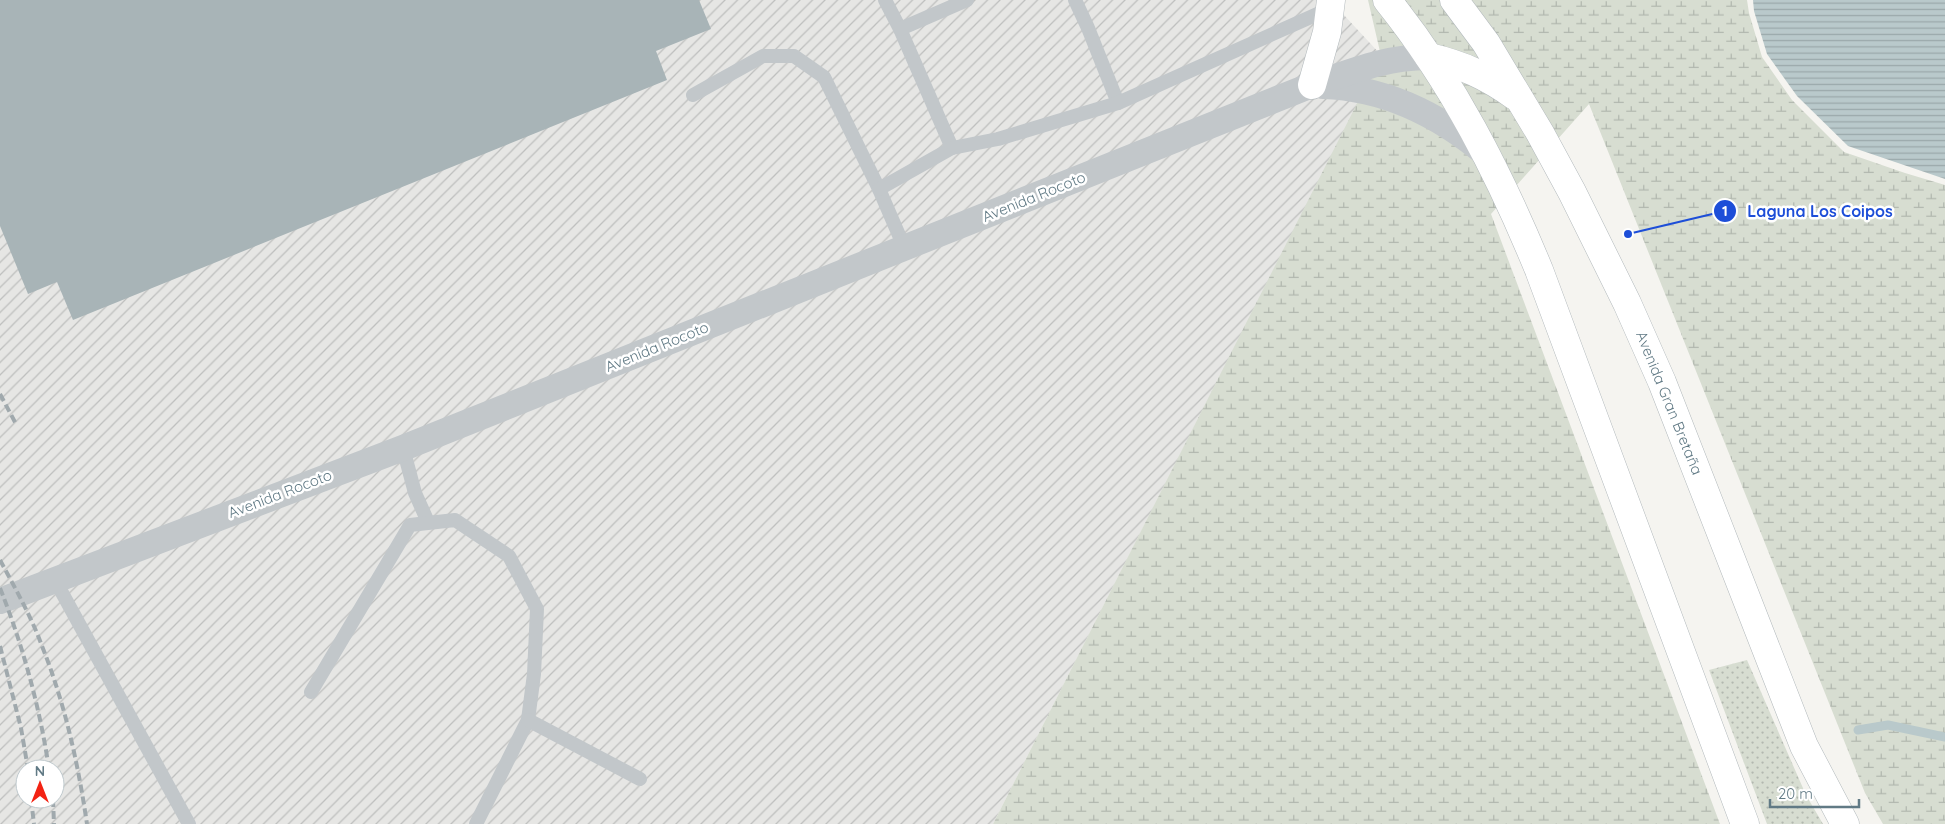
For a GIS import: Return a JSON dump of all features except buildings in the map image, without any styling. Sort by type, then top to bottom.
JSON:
[{"type":"main road","points":[[1387,0],[1429,57],[1454,96],[1490,158],[1507,194],[1539,270],[1745,824]]},
{"type":"main road","name":"Avenida Gran Bretaña","points":[[1454,0],[1486,43],[1521,100],[1572,192],[1646,344],[1800,738],[1819,778],[1845,824]]},
{"type":"main road","points":[[1312,86],[1325,40],[1331,4]]},
{"type":"main road","points":[[1429,57],[1472,70],[1521,100]]},
{"type":"street","name":"Avenida Rocoto","points":[[0,601],[403,448],[1312,86],[1395,58],[1429,57]]},
{"type":"street","name":"Avenida Rocoto","points":[[1312,86],[1350,88],[1393,98],[1442,122],[1490,158]]},
{"type":"lane","points":[[885,0],[900,29],[952,148]]},
{"type":"lane","points":[[900,29],[967,0]]},
{"type":"lane","points":[[1075,0],[1118,103]]},
{"type":"lane","points":[[880,189],[952,148],[998,139],[1118,103],[1331,4]]},
{"type":"lane","points":[[693,95],[763,56],[794,56],[824,77],[880,189],[905,249]]},
{"type":"lane","points":[[403,448],[415,493],[428,522]]},
{"type":"lane","points":[[311,692],[410,525],[455,520],[509,556],[537,609],[534,674],[528,720],[476,824]]},
{"type":"lane","points":[[55,580],[189,824]]},
{"type":"lane","points":[[528,720],[640,779]]},
{"type":"shaded area","points":[[0,0],[1330,0],[1382,56],[993,824],[0,824]]},
{"type":"shaded area","points":[[1753,0],[1945,0],[1945,179],[1848,146],[1797,96],[1767,54],[1754,11]]},
{"type":"green space","points":[[1368,0],[1747,0],[1762,57],[1792,100],[1844,152],[1945,185],[1945,824],[1883,824],[1865,793],[1589,104],[1491,214],[1720,824],[993,824],[1381,56]]},
{"type":"green space","points":[[1747,660],[1806,795],[1823,824],[1767,824],[1709,670]]},
{"type":"waterway","points":[[1858,730],[1888,725],[1945,737]]},
{"type":"railway","points":[[0,394],[16,424]]},
{"type":"railway","points":[[0,560],[33,624],[50,668],[75,756],[87,824]]},
{"type":"railway","points":[[0,588],[30,677],[47,759]]},
{"type":"railway","points":[[0,646],[21,728],[26,759]]},
{"type":"railway","points":[[32,809],[34,824]]},
{"type":"railway","points":[[53,809],[54,824]]},
{"type":"place","name":"Laguna Los Coipos","points":[[1628,234]]}]
